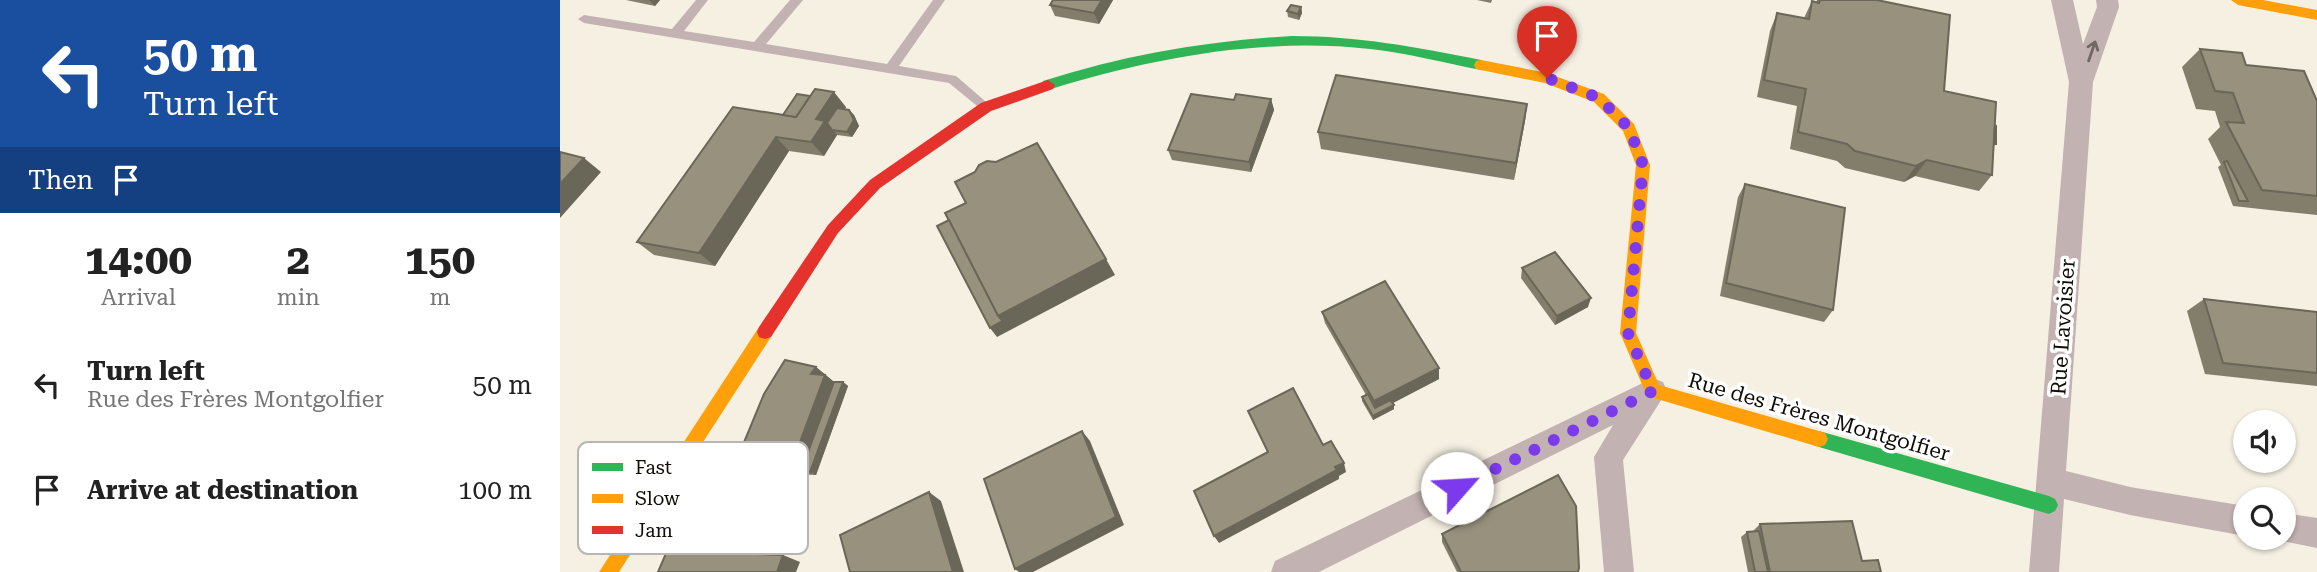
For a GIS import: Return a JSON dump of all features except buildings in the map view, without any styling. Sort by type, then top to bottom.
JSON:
[{"type":"street","name":"Rue Lavoisier","points":[[2062,0],[2081,82]]},
{"type":"street","name":"Rue Lavoisier","points":[[2044,572],[2081,82],[2108,7],[2107,0]]},
{"type":"street","points":[[2238,0],[2317,15]]},
{"type":"street","points":[[694,442],[834,229],[875,184],[986,107],[1084,73],[1160,56],[1185,51],[1295,41],[1370,44],[1547,78],[1599,98],[1629,128],[1643,165],[1628,333],[1653,391]]},
{"type":"street","points":[[1286,572],[1653,391]]},
{"type":"street","points":[[1619,572],[1608,457],[1653,391]]},
{"type":"street","name":"Rue des Frères Montgolfier","points":[[1653,391],[2050,493]]},
{"type":"street","points":[[2050,493],[2130,501],[2233,519]]},
{"type":"street","points":[[2296,530],[2317,533]]},
{"type":"street","points":[[608,572],[620,554]]},
{"type":"lane","points":[[675,34],[702,0]]},
{"type":"lane","points":[[757,47],[797,0]]},
{"type":"lane","points":[[890,69],[939,0]]},
{"type":"lane","points":[[584,19],[952,79],[986,107]]},
{"type":"traffic: fast","points":[[1048,85],[1124,63],[1165,55],[1250,43],[1292,41],[1371,44],[1481,65]]},
{"type":"traffic: fast","points":[[1819,439],[2049,505]]},
{"type":"traffic: slow","points":[[2238,0],[2317,15]]},
{"type":"traffic: slow","points":[[1481,65],[1547,78],[1599,98],[1629,128],[1643,165],[1628,333],[1653,391],[1819,439]]},
{"type":"traffic: slow","points":[[693,442],[765,332]]},
{"type":"traffic: slow","points":[[608,572],[620,554]]},
{"type":"traffic: jam","points":[[765,332],[833,229],[875,184],[986,107],[1048,85]]},
{"type":"route","points":[[1457,488],[1653,391],[1628,333],[1643,165],[1629,128],[1599,98],[1547,78]]}]
